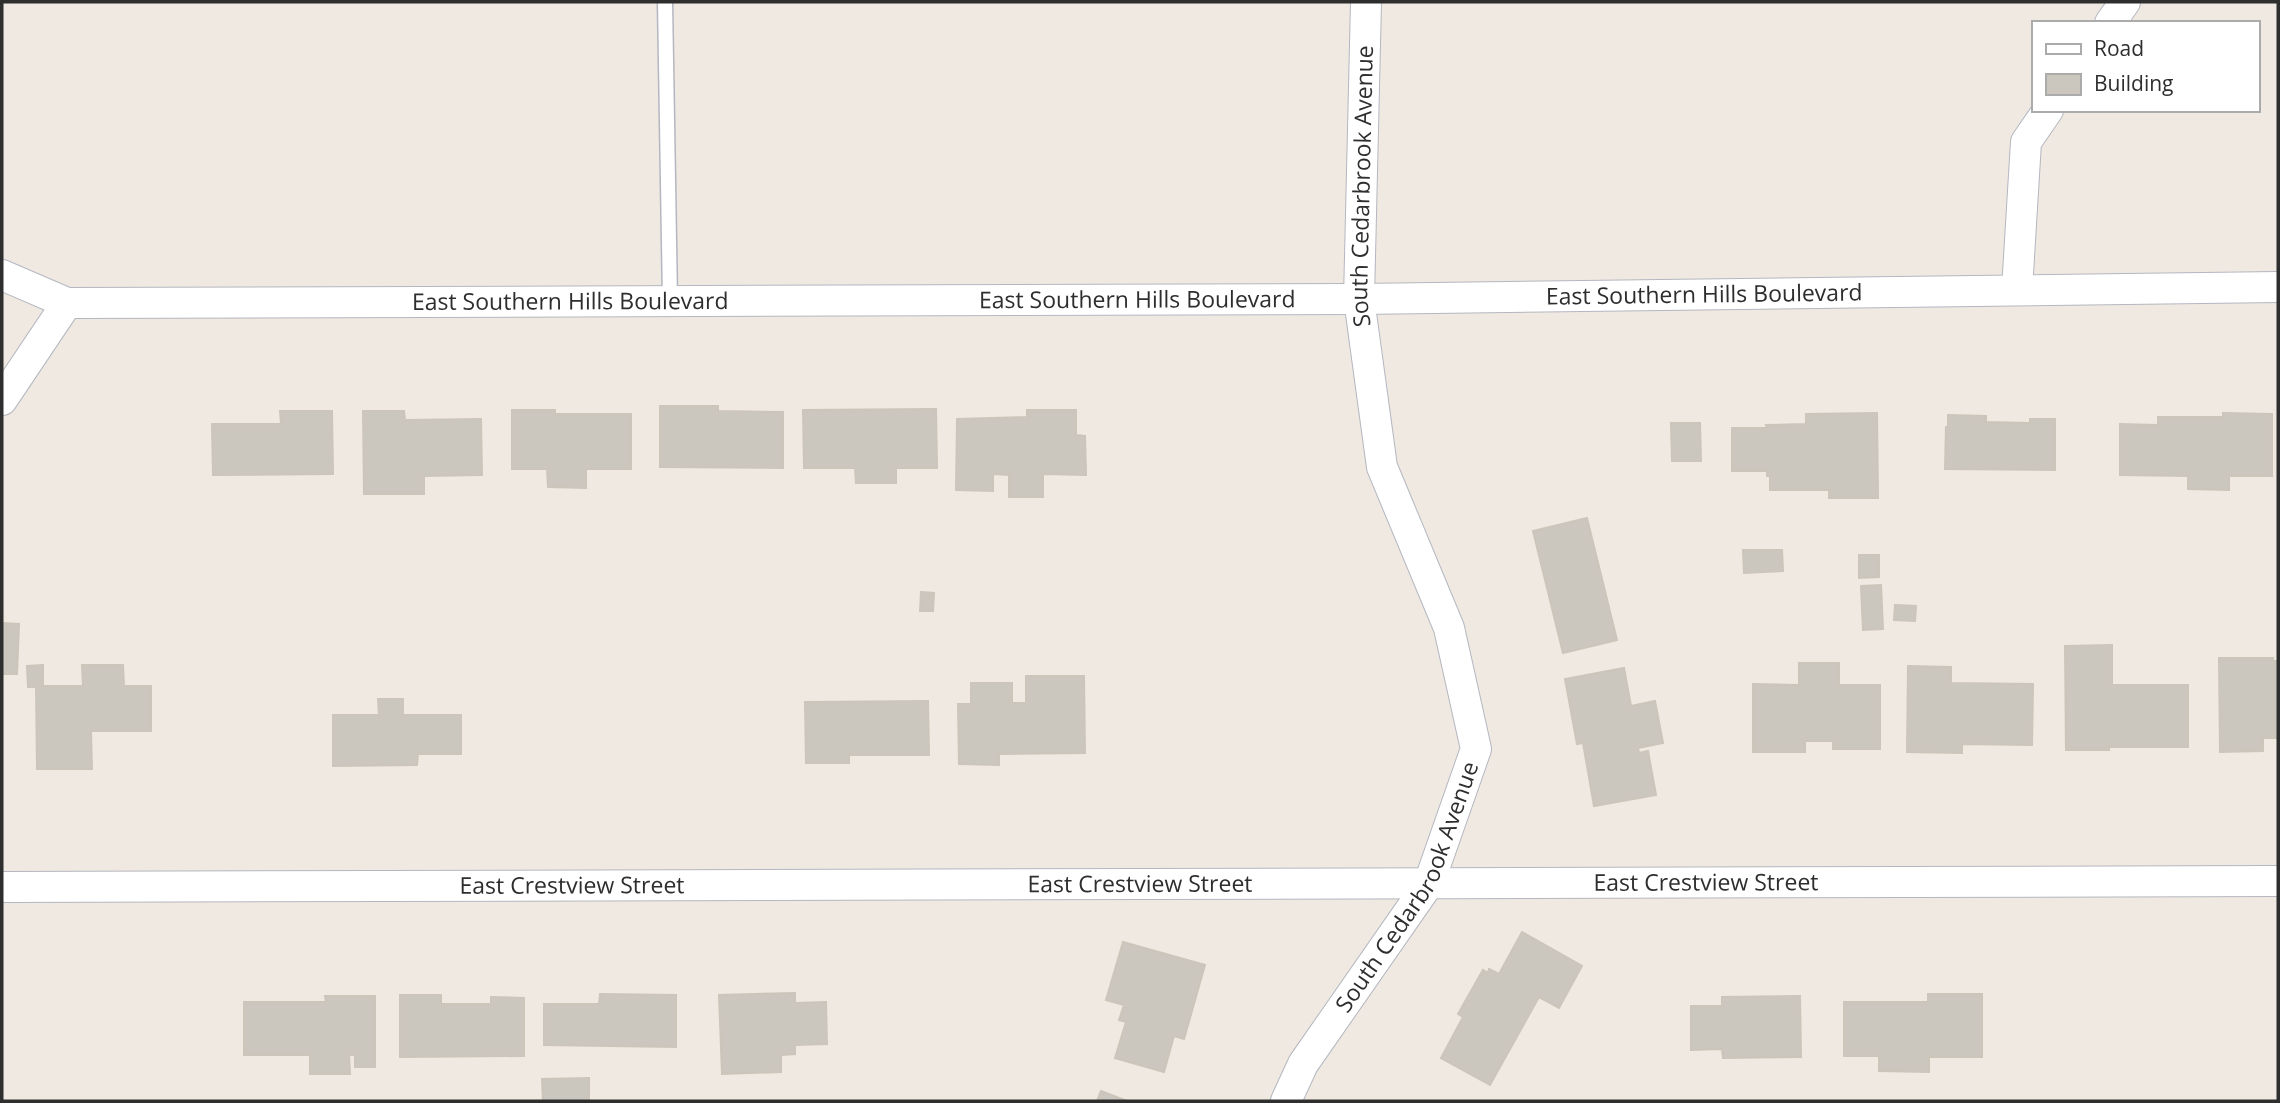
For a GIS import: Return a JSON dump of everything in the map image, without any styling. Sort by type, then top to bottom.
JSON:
[{"type":"street","name":"South Cedarbrook Avenue","points":[[1286,1101],[1303,1064],[1429,883],[1476,749],[1449,628],[1382,467],[1359,299],[1366,2]]},
{"type":"street","points":[[2111,21],[2125,2]]},
{"type":"street","points":[[2017,290],[2026,142],[2047,112]]},
{"type":"street","name":"East Southern Hills Boulevard","points":[[2,275],[67,303],[1359,299],[2278,287]]},
{"type":"street","points":[[2,400],[67,303]]},
{"type":"street","name":"East Crestview Street","points":[[2,887],[2278,881]]},
{"type":"lane","points":[[666,2],[670,301]]},
{"type":"building","points":[[660,406],[718,406],[718,411],[783,412],[783,468],[660,467]]},
{"type":"building","points":[[936,409],[937,468],[896,468],[896,483],[856,483],[855,468],[804,468],[803,410]]},
{"type":"building","points":[[512,410],[555,410],[555,414],[631,414],[631,469],[586,469],[586,488],[548,487],[547,469],[512,469]]},
{"type":"building","points":[[1027,410],[1076,410],[1076,435],[1085,436],[1086,475],[1043,474],[1043,497],[1009,497],[1009,475],[993,474],[993,491],[956,490],[957,419],[1027,417]]},
{"type":"building","points":[[280,411],[332,411],[333,474],[213,475],[212,424],[281,424]]},
{"type":"building","points":[[363,411],[404,411],[405,420],[481,419],[482,475],[424,476],[424,494],[364,494]]},
{"type":"building","points":[[1877,413],[1878,498],[1829,498],[1829,490],[1770,490],[1770,476],[1767,476],[1767,471],[1732,471],[1732,428],[1806,424],[1806,414]]},
{"type":"building","points":[[2223,413],[2272,414],[2272,476],[2229,476],[2229,490],[2188,489],[2188,476],[2120,475],[2120,424],[2158,425],[2158,417],[2223,417]]},
{"type":"building","points":[[1948,415],[1986,416],[1986,422],[2030,423],[2030,419],[2055,419],[2055,470],[1945,469]]},
{"type":"building","points":[[1671,423],[1700,423],[1701,461],[1672,461]]},
{"type":"building","points":[[1587,518],[1617,640],[1563,653],[1533,531]]},
{"type":"building","points":[[1743,550],[1782,550],[1783,571],[1744,573]]},
{"type":"building","points":[[1859,555],[1879,555],[1879,577],[1859,578]]},
{"type":"building","points":[[1881,585],[1883,629],[1863,630],[1861,586]]},
{"type":"building","points":[[921,592],[934,593],[933,611],[920,611]]},
{"type":"building","points":[[1895,605],[1916,606],[1915,621],[1894,620]]},
{"type":"building","points":[[2,623],[19,624],[17,674],[2,674]]},
{"type":"building","points":[[2112,645],[2112,685],[2188,685],[2188,747],[2066,750],[2065,646]]},
{"type":"building","points":[[2219,658],[2273,658],[2273,661],[2278,661],[2278,738],[2263,738],[2263,751],[2220,752]]},
{"type":"building","points":[[1799,663],[1839,663],[1839,685],[1880,685],[1880,749],[1833,749],[1833,741],[1805,741],[1805,752],[1753,752],[1753,684],[1799,685]]},
{"type":"building","points":[[43,665],[43,686],[83,686],[82,665],[123,665],[124,686],[151,686],[151,731],[91,731],[92,769],[37,769],[36,687],[28,687],[27,666]]},
{"type":"building","points":[[1908,666],[1951,667],[1951,683],[2033,684],[2032,745],[1962,744],[1962,753],[1907,752]]},
{"type":"building","points":[[1624,668],[1631,706],[1655,701],[1663,743],[1638,748],[1639,753],[1648,751],[1656,795],[1594,806],[1583,743],[1577,744],[1565,679]]},
{"type":"building","points":[[1026,676],[1084,676],[1085,753],[999,754],[999,765],[959,764],[958,704],[971,704],[971,683],[1012,683],[1012,703],[1026,703]]},
{"type":"building","points":[[378,699],[403,699],[403,715],[461,715],[461,754],[418,754],[417,765],[333,766],[333,715],[379,715]]},
{"type":"building","points":[[928,701],[929,755],[849,755],[849,763],[806,763],[805,702]]},
{"type":"building","points":[[1522,932],[1582,966],[1559,1008],[1539,997],[1490,1085],[1441,1058],[1463,1017],[1458,1014],[1483,970],[1488,973],[1489,969],[1499,974]]},
{"type":"building","points":[[1123,942],[1205,965],[1184,1039],[1174,1036],[1164,1072],[1115,1058],[1126,1022],[1119,1020],[1124,1005],[1106,1000]]},
{"type":"building","points":[[795,993],[795,1003],[826,1002],[827,1044],[795,1045],[795,1054],[781,1055],[781,1072],[722,1074],[719,995]]},
{"type":"building","points":[[600,994],[676,995],[676,1047],[544,1045],[544,1004],[599,1004]]},
{"type":"building","points":[[1928,994],[1982,994],[1982,1057],[1929,1057],[1929,1072],[1879,1071],[1879,1056],[1844,1056],[1844,1002],[1928,1002]]},
{"type":"building","points":[[400,995],[441,995],[441,1004],[491,1004],[491,997],[524,998],[524,1056],[400,1057]]},
{"type":"building","points":[[325,996],[375,996],[375,1067],[355,1067],[355,1055],[349,1055],[350,1074],[310,1074],[310,1055],[244,1055],[244,1002],[326,1002]]},
{"type":"building","points":[[1800,996],[1801,1057],[1723,1058],[1722,1049],[1691,1050],[1691,1006],[1722,1006],[1722,997]]},
{"type":"building","points":[[589,1078],[589,1101],[543,1101],[542,1079]]},
{"type":"building","points":[[1101,1091],[1127,1101],[1097,1101]]}]
